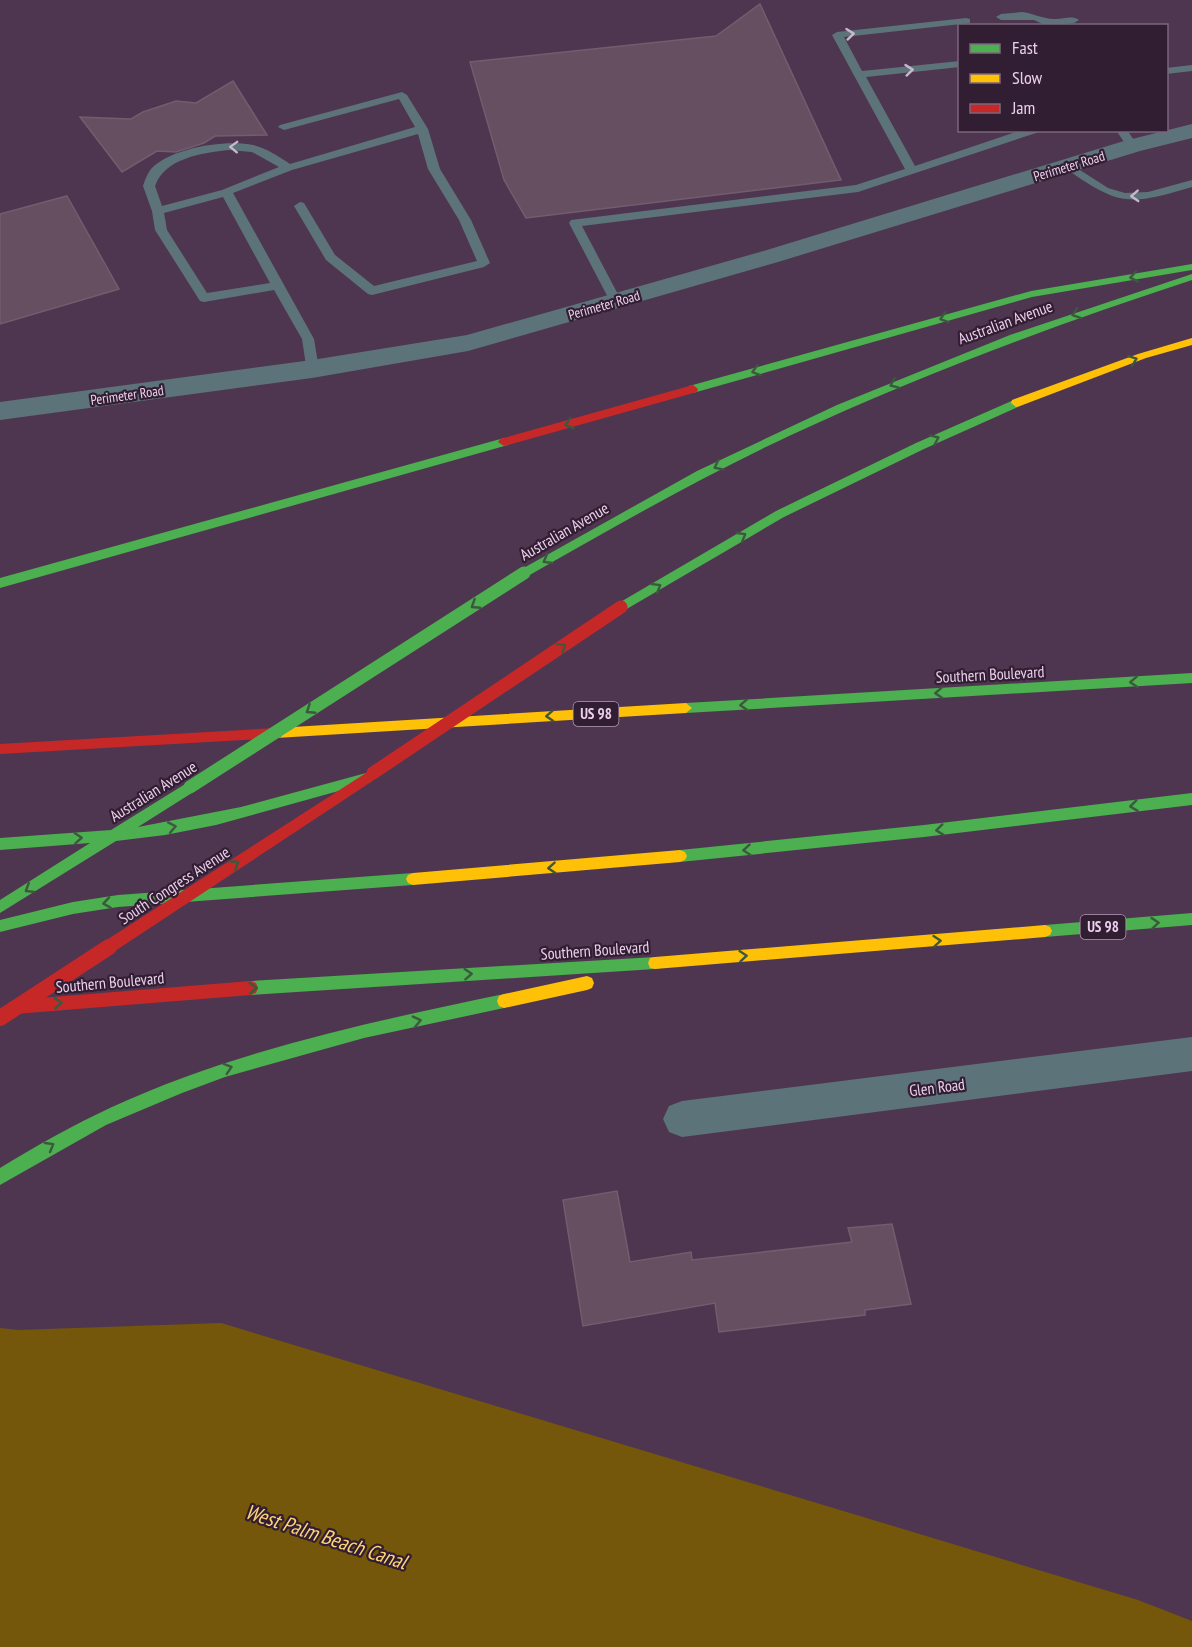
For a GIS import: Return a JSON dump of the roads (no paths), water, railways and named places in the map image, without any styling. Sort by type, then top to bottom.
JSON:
[{"type":"main road","points":[[0,583],[1031,294],[1192,267]]},
{"type":"main road","name":"Australian Avenue","points":[[0,907],[524,573],[672,489],[759,445],[867,395],[954,359],[1048,324],[1192,277]]},
{"type":"main road","points":[[0,844],[114,835],[166,828],[242,812],[370,775],[621,607],[780,514],[920,446],[1012,405],[1192,341]]},
{"type":"main road","name":"Southern Boulevard","points":[[0,749],[1192,678]]},
{"type":"main road","name":"South Congress Avenue","points":[[0,1018],[370,775]]},
{"type":"main road","points":[[0,926],[84,906],[118,901],[749,850],[1192,799]]},
{"type":"main road","name":"Southern Boulevard","points":[[0,1009],[216,990],[684,961],[1192,920]]},
{"type":"main road","points":[[0,1177],[58,1141],[137,1102],[227,1068],[315,1044],[684,961]]},
{"type":"street","name":"Perimeter Road","points":[[0,411],[312,369],[468,343],[616,302],[1069,166],[1127,138],[1192,131]]},
{"type":"street","name":"Glen Road","points":[[682,1119],[1192,1054]]},
{"type":"lane","points":[[1001,17],[1023,15],[1053,24],[1074,20]]},
{"type":"lane","points":[[912,171],[837,36],[966,21]]},
{"type":"lane","points":[[860,75],[958,64]]},
{"type":"lane","points":[[1168,71],[1192,68]]},
{"type":"lane","points":[[284,127],[402,95],[422,129],[434,169],[465,220],[484,263],[372,291],[330,257],[300,206]]},
{"type":"lane","points":[[158,211],[226,192],[288,168],[422,129]]},
{"type":"lane","points":[[616,302],[575,223],[858,188],[1029,132]]},
{"type":"lane","points":[[279,285],[204,298],[161,230],[158,211],[149,186],[156,171],[176,160],[225,146],[251,148],[288,168]]},
{"type":"lane","points":[[1069,166],[1106,192],[1125,197],[1148,195],[1192,183]]},
{"type":"lane","points":[[226,192],[308,339],[312,369]]},
{"type":"water","name":"West Palm Beach Canal","points":[[221,1323],[1138,1600],[1192,1621],[1192,1647],[0,1647],[0,1328],[18,1330]]}]
